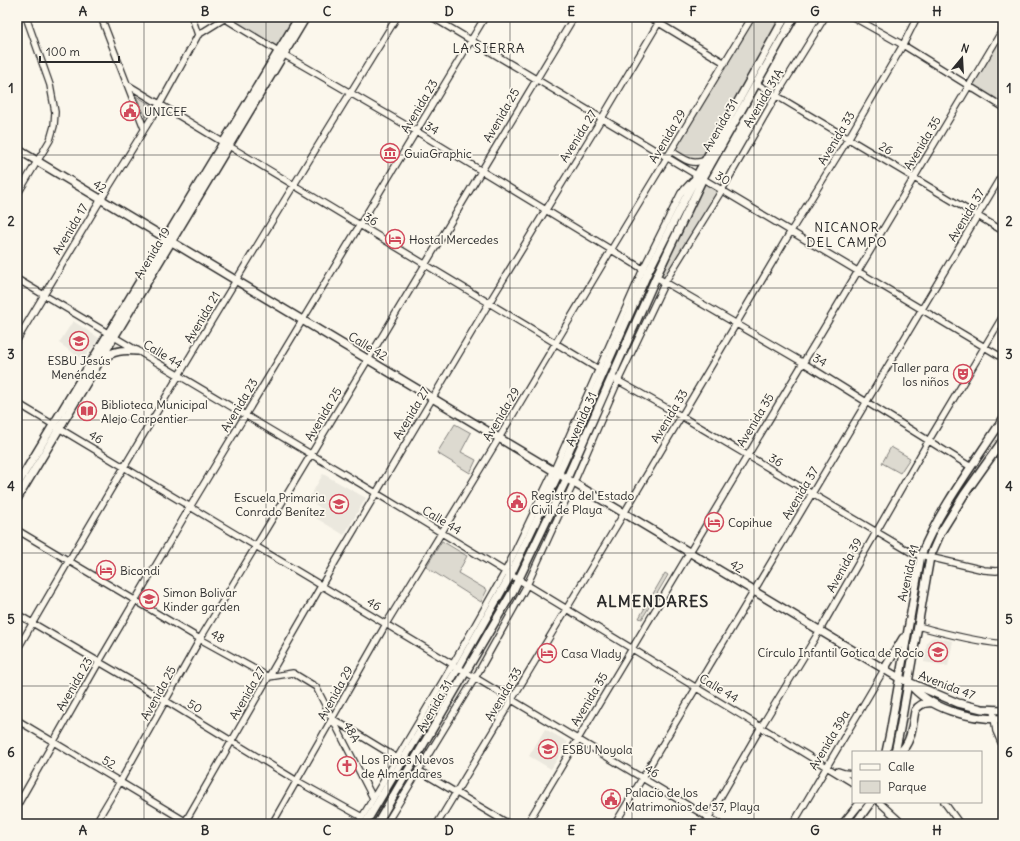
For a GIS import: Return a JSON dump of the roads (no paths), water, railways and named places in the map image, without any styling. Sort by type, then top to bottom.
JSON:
[{"type":"main road","name":"Avenida 19","points":[[17,485],[53,424],[111,336],[169,240],[280,53],[299,17]]},
{"type":"main road","name":"Avenida 19","points":[[280,53],[306,17]]},
{"type":"main road","name":"Avenida 31","points":[[377,824],[518,580],[570,480],[615,379],[656,277],[706,160],[784,17]]},
{"type":"main road","name":"Avenida 31","points":[[363,821],[456,666],[508,574],[556,472],[645,271],[757,84],[794,17]]},
{"type":"main road","name":"42","points":[[17,149],[169,240]]},
{"type":"main road","name":"Calle 42","points":[[169,240],[556,472]]},
{"type":"main road","name":"Avenida 19","points":[[17,500],[99,363],[111,336]]},
{"type":"main road","points":[[99,363],[106,356],[114,352],[125,350],[137,351]]},
{"type":"main road","name":"Avenida 41","points":[[886,751],[921,555],[941,512],[1003,419]]},
{"type":"main road","name":"Avenida 41","points":[[895,751],[930,557],[941,532],[964,495],[1003,440]]},
{"type":"main road","name":"42","points":[[556,472],[908,682]]},
{"type":"main road","points":[[885,668],[900,645],[908,626]]},
{"type":"main road","name":"Avenida 47","points":[[908,682],[918,694],[933,703],[963,714],[1003,719]]},
{"type":"main road","name":"Avenida 47","points":[[908,682],[958,704],[976,708],[1003,710]]},
{"type":"main road","points":[[903,751],[909,742],[915,711],[918,707],[926,703],[933,703]]},
{"type":"main road","points":[[844,824],[860,803]]},
{"type":"main road","points":[[855,824],[870,803]]},
{"type":"street","points":[[17,195],[53,134],[55,105],[50,85],[26,17]]},
{"type":"street","points":[[101,17],[144,128]]},
{"type":"street","points":[[192,17],[198,35]]},
{"type":"street","name":"Avenida 21","points":[[17,650],[179,376],[350,92],[397,17]]},
{"type":"street","name":"30","points":[[432,17],[1003,358]]},
{"type":"street","name":"Avenida 23","points":[[17,806],[190,507],[485,17]]},
{"type":"street","name":"Avenida 25","points":[[95,824],[200,639],[574,17]]},
{"type":"street","points":[[649,17],[660,20],[725,63]]},
{"type":"street","name":"Avenida 29","points":[[272,824],[386,624],[752,17]]},
{"type":"street","name":"Avenida 31A","points":[[722,190],[776,96],[825,17]]},
{"type":"street","points":[[853,17],[903,45],[1003,107]]},
{"type":"street","name":"Avenida 33","points":[[437,824],[567,609],[791,231],[848,139],[903,45],[917,17]]},
{"type":"street","name":"Avenida 17","points":[[17,340],[144,128],[160,104],[198,35],[226,18]]},
{"type":"street","name":"34","points":[[226,18],[280,53],[416,131],[645,271]]},
{"type":"street","name":"Avenida 27","points":[[187,823],[321,586],[489,303],[660,20]]},
{"type":"street","name":"Avenida 35","points":[[527,824],[802,362],[1003,29]]},
{"type":"street","name":"26","points":[[757,84],[1003,231]]},
{"type":"street","name":"36","points":[[128,85],[601,371]]},
{"type":"street","points":[[671,151],[689,162],[697,163],[706,160]]},
{"type":"street","name":"Avenida 37","points":[[616,824],[696,687],[1003,173]]},
{"type":"street","name":"Avenida 31","points":[[615,379],[665,282],[722,190]]},
{"type":"street","name":"34","points":[[656,277],[802,362],[971,467]]},
{"type":"street","name":"Calle 44","points":[[17,279],[376,493],[852,782]]},
{"type":"street","name":"Avenida 39","points":[[705,824],[1003,316]]},
{"type":"street","name":"36","points":[[615,379],[681,416],[910,552],[984,570],[1003,570]]},
{"type":"street","name":"46","points":[[17,403],[720,824]]},
{"type":"street","points":[[995,452],[1003,449]]},
{"type":"street","name":"Avenida 31","points":[[386,824],[474,678],[527,585],[570,480]]},
{"type":"street","name":"48","points":[[17,530],[200,639],[269,677]]},
{"type":"street","name":"50","points":[[17,614],[166,700],[232,742],[363,821]]},
{"type":"street","points":[[918,626],[953,636],[1003,644]]},
{"type":"street","name":"Avenida 31","points":[[358,824],[363,821],[374,798],[397,758],[456,666]]},
{"type":"street","name":"Avenida 39a","points":[[793,824],[885,668]]},
{"type":"street","points":[[269,677],[293,673],[316,687],[333,719],[397,758]]},
{"type":"street","points":[[993,710],[998,738],[1003,747]]},
{"type":"street","name":"48A","points":[[333,719],[374,798]]},
{"type":"street","name":"52","points":[[17,720],[187,823]]},
{"type":"street","points":[[826,766],[844,773],[852,774]]},
{"type":"street","points":[[418,770],[509,824]]},
{"type":"street","points":[[880,803],[903,824]]},
{"type":"street","points":[[945,803],[960,824]]},
{"type":"place","name":"UNICEF","points":[[130,111]]},
{"type":"place","name":"GuiaGraphic","points":[[390,153]]},
{"type":"place","name":"Hostal Mercedes","points":[[395,239]]},
{"type":"place","name":"ESBU Jesús Menéndez","points":[[79,341]]},
{"type":"place","name":"Taller para los niños","points":[[963,374]]},
{"type":"place","name":"Biblioteca Municipal Alejo Carpentier","points":[[87,411]]},
{"type":"place","name":"Registro del Estado Civil de Playa","points":[[517,502]]},
{"type":"place","name":"Escuela Primaria Conrado Benítez","points":[[339,504]]},
{"type":"place","name":"Copihue","points":[[714,522]]},
{"type":"place","name":"Bicondi","points":[[106,570]]},
{"type":"place","name":"Simon Bolivar Kinder garden","points":[[149,599]]},
{"type":"place","name":"Círculo Infantil Gotica de Rocío","points":[[938,652]]},
{"type":"place","name":"Casa Vlady","points":[[547,653]]},
{"type":"place","name":"ESBU Noyola","points":[[548,749]]},
{"type":"place","name":"Los Pinos Nuevos de Almendares","points":[[347,766]]},
{"type":"place","name":"Palacio de los Matrimonios de 37, Playa","points":[[611,799]]},
{"type":"district","name":"LA SIERRA","points":[[489,48]]},
{"type":"district","name":"NICANOR DEL CAMPO","points":[[847,234]]},
{"type":"district","name":"ALMENDARES","points":[[653,601]]}]
